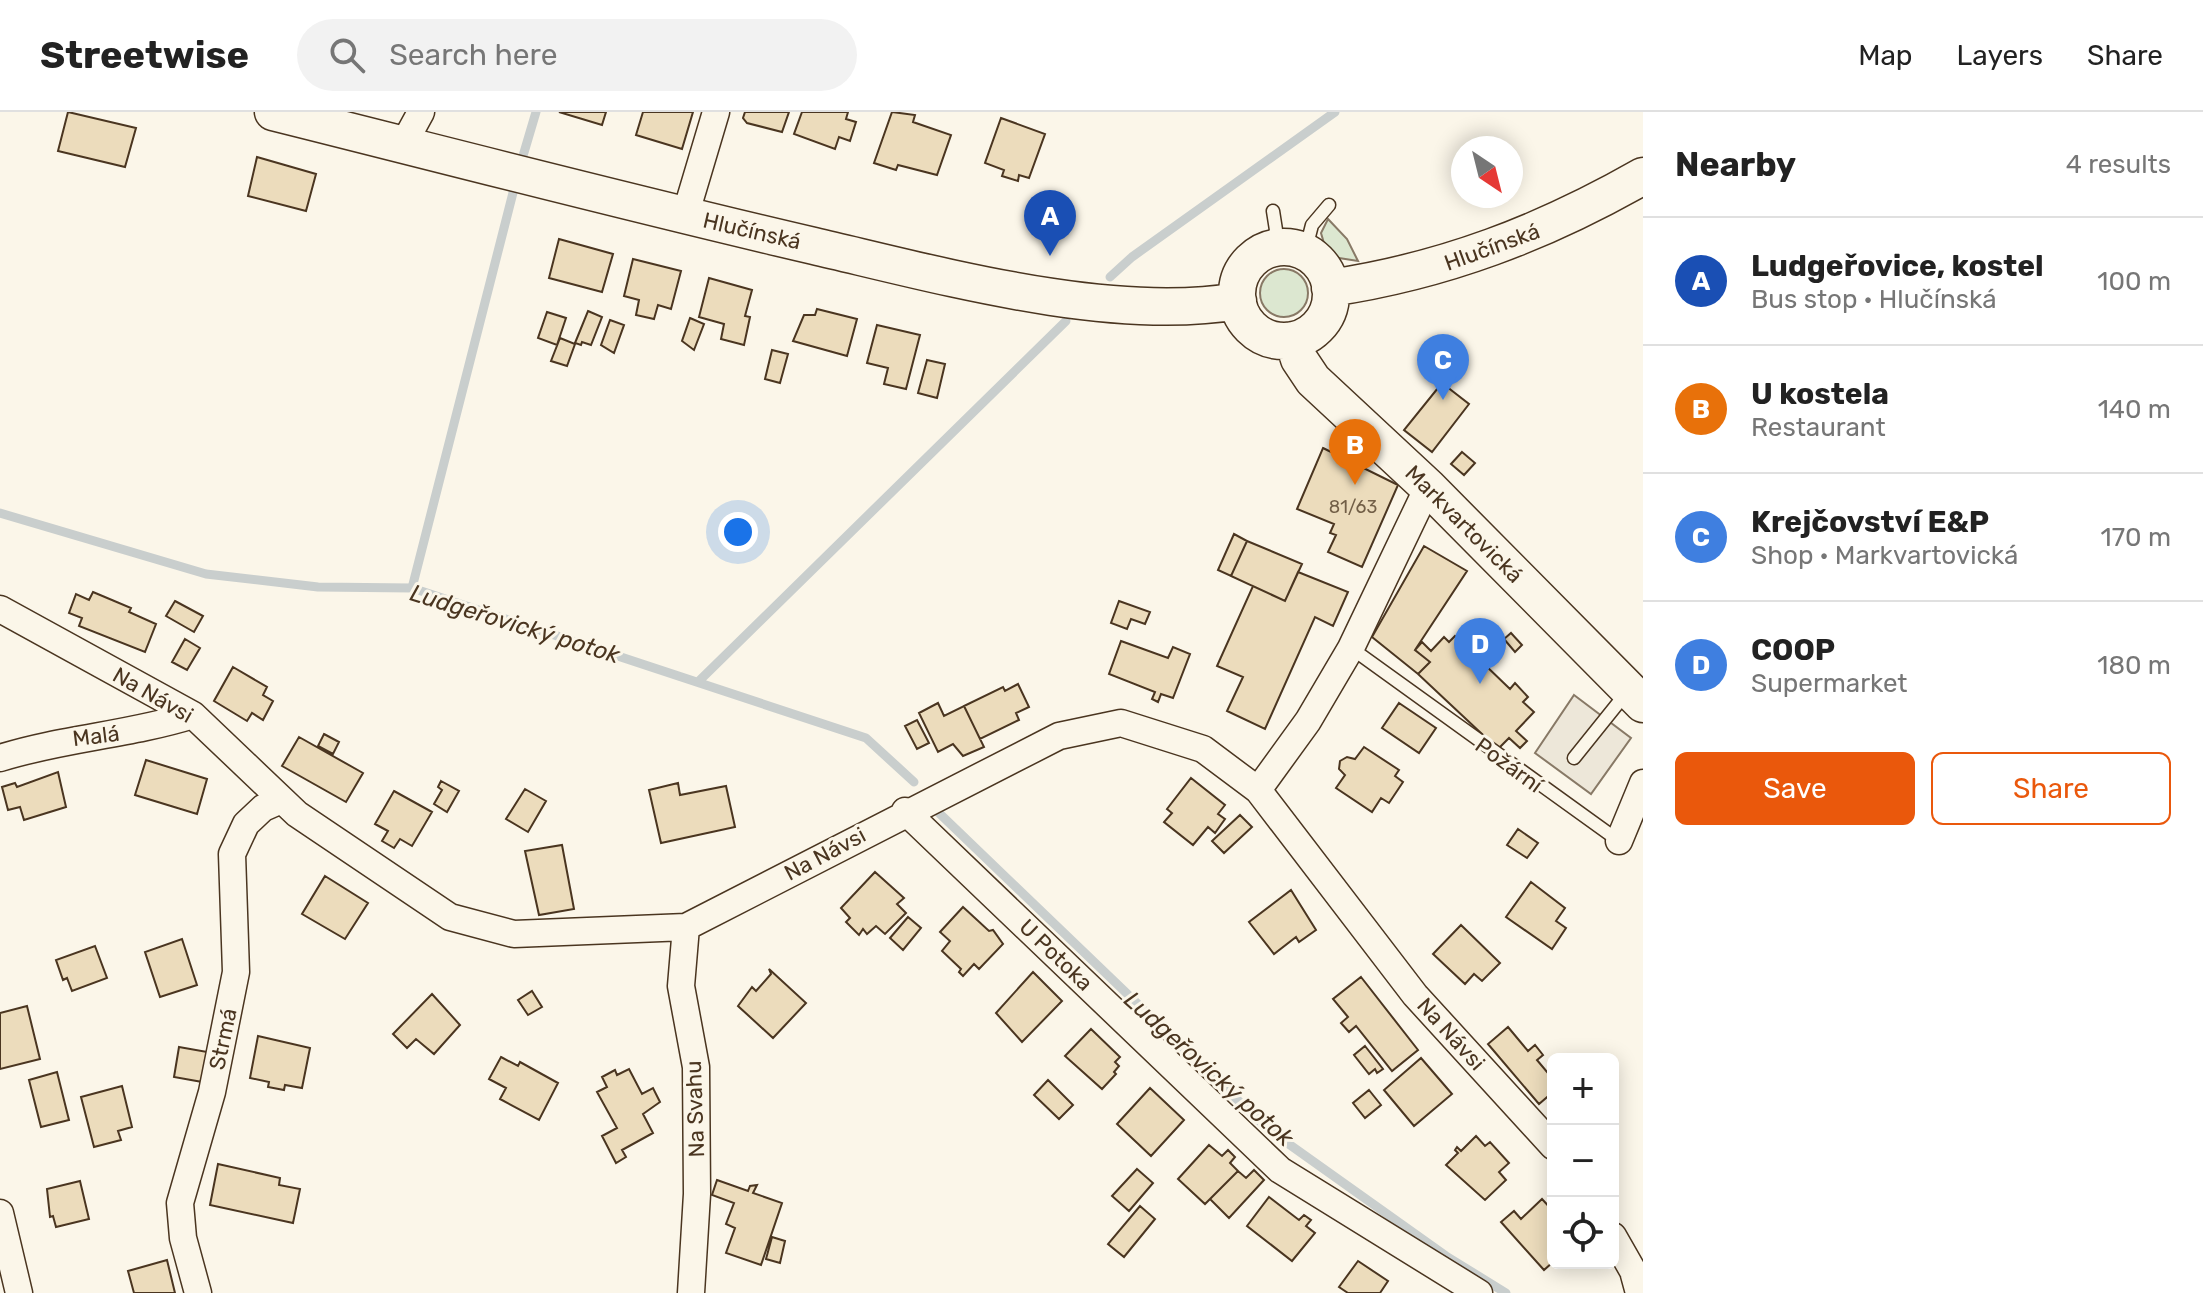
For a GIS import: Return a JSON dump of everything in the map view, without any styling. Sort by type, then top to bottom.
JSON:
[{"type":"street","name":"Hlučínská","points":[[273,112],[685,216],[925,272],[1040,294],[1166,308],[1238,301]]},
{"type":"street","points":[[403,145],[421,112]]},
{"type":"street","points":[[685,216],[716,112]]},
{"type":"street","name":"Hlučínská","points":[[1330,288],[1404,276],[1490,251],[1548,227],[1643,176]]},
{"type":"street","points":[[1288,250],[1322,267],[1330,288],[1329,308],[1319,325],[1293,340],[1261,335],[1246,321],[1238,301],[1244,268],[1288,250]]},
{"type":"street","name":"Markvartovická","points":[[1293,340],[1299,359],[1313,380],[1428,487],[1636,697]]},
{"type":"street","points":[[1258,790],[1308,721],[1351,648],[1428,487]]},
{"type":"street","name":"Na Návsi","points":[[0,609],[193,715],[281,800],[450,917],[514,934],[686,927],[905,811],[1059,736],[1121,723],[1203,749],[1258,790],[1415,995],[1547,1139]]},
{"type":"street","name":"Malá","points":[[0,758],[73,738],[145,730],[193,715]]},
{"type":"street","name":"Požární","points":[[1619,841],[1643,783]]},
{"type":"street","name":"Strmá","points":[[198,1293],[183,1238],[180,1203],[212,1092],[236,972],[232,854],[246,824],[263,808],[281,800]]},
{"type":"street","name":"U Potoka","points":[[905,811],[1280,1170],[1479,1293]]},
{"type":"street","name":"Na Svahu","points":[[686,927],[681,986],[696,1067],[697,1194],[691,1293]]},
{"type":"street","points":[[0,1213],[19,1293]]},
{"type":"street","points":[[1619,1246],[1633,1271],[1639,1293]]},
{"type":"lane","points":[[1273,211],[1276,230],[1288,250],[1329,205]]},
{"type":"lane","name":"Požární","points":[[1351,648],[1619,841]]},
{"type":"lane","points":[[1574,758],[1636,697]]},
{"type":"green space","points":[[1328,219],[1347,239],[1358,261],[1339,258],[1326,250],[1321,233]]},
{"type":"green space","points":[[1284,269],[1301,276],[1308,293],[1301,310],[1284,317],[1267,310],[1260,293],[1267,276]]},
{"type":"shaded area","points":[[1574,695],[1631,738],[1591,794],[1535,753]]},
{"type":"building","points":[[68,112],[136,128],[125,167],[58,151]]},
{"type":"building","points":[[559,112],[606,112],[602,125]]},
{"type":"building","points":[[643,112],[693,112],[682,149],[636,135]]},
{"type":"building","points":[[745,112],[789,112],[782,132],[747,123],[743,118]]},
{"type":"building","points":[[802,112],[848,112],[846,119],[856,122],[850,141],[839,137],[835,149],[794,134]]},
{"type":"building","points":[[892,112],[915,115],[913,122],[951,135],[937,175],[898,165],[896,170],[874,163]]},
{"type":"building","points":[[1001,118],[1045,134],[1029,178],[1019,175],[1018,181],[1002,176],[1004,170],[985,163]]},
{"type":"building","points":[[257,157],[316,174],[306,211],[248,196]]},
{"type":"building","points":[[559,239],[613,254],[602,292],[549,278]]},
{"type":"building","points":[[633,259],[681,271],[671,309],[658,305],[654,319],[636,315],[639,300],[624,296]]},
{"type":"building","points":[[709,278],[752,290],[745,316],[750,317],[744,345],[721,339],[724,324],[699,317]]},
{"type":"building","points":[[817,309],[857,319],[847,356],[793,341],[804,315],[815,315]]},
{"type":"building","points":[[588,311],[602,317],[591,345],[582,342],[581,345],[575,343]]},
{"type":"building","points":[[547,312],[566,318],[557,345],[538,338]]},
{"type":"building","points":[[690,318],[704,324],[694,350],[682,341]]},
{"type":"building","points":[[610,320],[624,325],[614,353],[601,345]]},
{"type":"building","points":[[877,325],[920,335],[906,389],[884,384],[888,368],[867,363]]},
{"type":"building","points":[[560,338],[575,344],[567,366],[551,361]]},
{"type":"building","points":[[772,350],[788,354],[780,383],[765,379]]},
{"type":"building","points":[[927,360],[945,364],[937,398],[918,393]]},
{"type":"building","points":[[1442,383],[1469,404],[1432,452],[1404,430]]},
{"type":"building","points":[[1323,448],[1398,485],[1362,567],[1328,552],[1336,535],[1330,533],[1334,524],[1297,509]]},
{"type":"building","points":[[1462,452],[1475,463],[1464,475],[1451,464]]},
{"type":"building","points":[[1234,534],[1247,541],[1231,576],[1218,570]]},
{"type":"building","points":[[1247,541],[1302,564],[1285,601],[1231,576]]},
{"type":"building","points":[[1424,546],[1467,571],[1415,650],[1430,662],[1418,674],[1372,637]]},
{"type":"building","points":[[1298,572],[1348,592],[1333,626],[1315,617],[1265,729],[1227,711],[1243,677],[1217,666],[1253,586],[1285,601]]},
{"type":"building","points":[[93,592],[131,608],[129,612],[156,624],[145,652],[79,626],[82,618],[69,613],[76,594],[89,600]]},
{"type":"building","points":[[175,601],[203,616],[194,632],[166,616]]},
{"type":"building","points":[[1119,601],[1150,612],[1145,624],[1131,619],[1127,629],[1111,623]]},
{"type":"building","points":[[1511,633],[1522,645],[1515,652],[1504,639]]},
{"type":"building","points":[[1455,636],[1510,689],[1515,683],[1528,697],[1523,702],[1534,712],[1516,731],[1527,741],[1520,748],[1509,738],[1498,749],[1418,674],[1430,662],[1415,650],[1422,642],[1431,651],[1444,637],[1449,642]]},
{"type":"building","points":[[185,639],[200,648],[187,670],[172,662]]},
{"type":"building","points":[[1121,641],[1168,658],[1173,647],[1190,654],[1173,698],[1161,694],[1158,702],[1152,699],[1155,692],[1109,674]]},
{"type":"building","points":[[233,667],[267,687],[263,695],[273,701],[263,720],[252,713],[247,721],[214,701]]},
{"type":"building","points":[[1018,684],[1029,707],[1016,713],[1019,720],[980,739],[964,706],[1003,687],[1005,691]]},
{"type":"building","points":[[938,703],[944,716],[964,706],[984,747],[963,756],[953,744],[938,752],[919,713]]},
{"type":"building","points":[[1399,703],[1436,728],[1419,753],[1382,728]]},
{"type":"building","points":[[917,720],[929,743],[917,749],[905,726]]},
{"type":"building","points":[[324,734],[339,742],[333,754],[318,746]]},
{"type":"building","points":[[299,737],[363,773],[346,802],[282,766]]},
{"type":"building","points":[[1364,747],[1399,770],[1395,776],[1403,782],[1389,803],[1381,798],[1372,812],[1336,788],[1345,775],[1339,769],[1340,761],[1347,757],[1355,759]]},
{"type":"building","points":[[146,760],[207,779],[197,814],[135,795]]},
{"type":"building","points":[[58,772],[66,807],[24,820],[20,807],[8,810],[2,787],[15,783],[17,787]]},
{"type":"building","points":[[1191,778],[1225,805],[1218,814],[1225,819],[1215,833],[1208,827],[1193,845],[1164,822],[1172,813],[1167,809]]},
{"type":"building","points":[[441,781],[459,791],[447,812],[434,804],[442,790],[438,787]]},
{"type":"building","points":[[678,783],[680,795],[726,786],[735,827],[661,843],[649,790]]},
{"type":"building","points":[[525,789],[546,801],[528,832],[506,819]]},
{"type":"building","points":[[394,791],[432,812],[412,846],[400,839],[394,848],[382,841],[388,831],[375,824]]},
{"type":"building","points":[[1240,815],[1252,827],[1224,853],[1212,841]]},
{"type":"building","points":[[1518,829],[1538,843],[1527,858],[1507,845]]},
{"type":"building","points":[[562,845],[574,909],[539,915],[525,851]]},
{"type":"building","points":[[875,872],[904,898],[897,904],[906,913],[885,934],[876,926],[867,934],[863,929],[859,935],[846,922],[850,918],[841,908]]},
{"type":"building","points":[[325,876],[368,903],[345,939],[302,914]]},
{"type":"building","points":[[1531,882],[1565,908],[1556,921],[1566,928],[1552,949],[1506,917]]},
{"type":"building","points":[[1291,890],[1316,930],[1299,942],[1296,937],[1274,954],[1249,922]]},
{"type":"building","points":[[963,907],[989,931],[993,930],[1003,944],[979,969],[974,964],[963,976],[959,972],[961,969],[942,951],[950,941],[940,932]]},
{"type":"building","points":[[908,917],[921,928],[903,950],[890,938]]},
{"type":"building","points":[[1461,925],[1500,963],[1482,981],[1474,974],[1465,984],[1433,954]]},
{"type":"building","points":[[182,939],[197,985],[160,997],[145,952]]},
{"type":"building","points":[[95,946],[107,978],[72,991],[67,978],[63,980],[56,960]]},
{"type":"building","points":[[769,969],[806,1003],[773,1038],[738,1006],[752,987],[756,991],[771,974]]},
{"type":"building","points":[[1033,972],[1062,1001],[1022,1042],[996,1013]]},
{"type":"building","points":[[1361,977],[1418,1050],[1392,1071],[1356,1026],[1349,1032],[1341,1023],[1348,1017],[1333,999]]},
{"type":"building","points":[[532,991],[542,1007],[528,1015],[518,1000]]},
{"type":"building","points":[[432,994],[460,1025],[434,1054],[416,1039],[407,1048],[393,1034]]},
{"type":"building","points":[[27,1006],[40,1059],[0,1069],[0,1013]]},
{"type":"building","points":[[1508,1027],[1528,1051],[1535,1045],[1543,1055],[1537,1060],[1547,1072],[1547,1097],[1539,1104],[1488,1044]]},
{"type":"building","points":[[1091,1029],[1120,1057],[1115,1062],[1119,1066],[1114,1072],[1116,1074],[1102,1089],[1065,1056]]},
{"type":"building","points":[[258,1036],[310,1048],[302,1088],[285,1085],[284,1090],[268,1087],[269,1082],[250,1078]]},
{"type":"building","points":[[1365,1046],[1383,1069],[1377,1073],[1375,1069],[1369,1074],[1354,1055]]},
{"type":"building","points":[[179,1047],[213,1053],[208,1083],[174,1077]]},
{"type":"building","points":[[501,1057],[518,1066],[520,1062],[558,1083],[539,1120],[500,1099],[506,1088],[489,1079]]},
{"type":"building","points":[[1421,1058],[1452,1094],[1414,1126],[1384,1090]]},
{"type":"building","points":[[629,1069],[642,1094],[653,1088],[660,1102],[643,1114],[653,1133],[622,1150],[626,1157],[616,1163],[602,1136],[617,1128],[597,1092],[607,1087],[602,1077],[615,1070],[617,1075]]},
{"type":"building","points":[[57,1072],[69,1120],[41,1127],[29,1080]]},
{"type":"building","points":[[1048,1080],[1073,1105],[1059,1119],[1034,1095]]},
{"type":"building","points":[[122,1086],[132,1127],[118,1131],[121,1140],[94,1147],[81,1097]]},
{"type":"building","points":[[1150,1088],[1184,1120],[1151,1156],[1117,1124]]},
{"type":"building","points":[[1369,1090],[1381,1105],[1365,1118],[1353,1103]]},
{"type":"building","points":[[1476,1136],[1485,1146],[1490,1142],[1509,1163],[1499,1172],[1506,1180],[1485,1200],[1446,1165],[1458,1153],[1455,1150],[1457,1147],[1461,1151]]},
{"type":"building","points":[[1209,1145],[1222,1156],[1228,1150],[1235,1157],[1230,1163],[1238,1171],[1205,1204],[1178,1179]]},
{"type":"building","points":[[218,1164],[280,1178],[279,1185],[300,1189],[293,1223],[210,1205]]},
{"type":"building","points":[[1137,1169],[1153,1183],[1129,1211],[1112,1196]]},
{"type":"building","points":[[1254,1170],[1264,1180],[1229,1218],[1210,1199],[1238,1171],[1246,1178]]},
{"type":"building","points":[[717,1180],[748,1191],[750,1186],[757,1185],[753,1193],[782,1203],[761,1265],[726,1253],[735,1228],[726,1224],[734,1203],[712,1195]]},
{"type":"building","points":[[80,1181],[89,1219],[56,1227],[53,1216],[50,1217],[47,1189]]},
{"type":"building","points":[[1269,1197],[1299,1220],[1304,1215],[1311,1220],[1306,1226],[1315,1233],[1292,1261],[1247,1226]]},
{"type":"building","points":[[1542,1199],[1547,1204],[1547,1267],[1544,1270],[1501,1222],[1514,1211],[1521,1219]]},
{"type":"building","points":[[1140,1206],[1155,1219],[1124,1257],[1108,1244]]},
{"type":"building","points":[[772,1237],[785,1241],[780,1263],[766,1259]]},
{"type":"building","points":[[167,1260],[175,1293],[134,1293],[128,1271]]},
{"type":"building","points":[[1358,1261],[1388,1281],[1380,1293],[1348,1293],[1339,1287]]},
{"type":"waterway","points":[[520,166],[536,112]]},
{"type":"waterway","points":[[1110,277],[1132,257],[1335,112]]},
{"type":"waterway","points":[[412,588],[516,181]]},
{"type":"waterway","points":[[699,681],[1066,321]]},
{"type":"waterway","name":"Ludgeřovický potok","points":[[0,513],[206,574],[318,587],[412,588],[866,738],[914,782]]},
{"type":"waterway","name":"Ludgeřovický potok","points":[[939,813],[1269,1130],[1446,1256],[1506,1293]]},
{"type":"place","name":"Ludgeřovice, kostel","points":[[1050,256]]},
{"type":"place","name":"Krejčovství E&P","points":[[1443,400]]},
{"type":"place","name":"U kostela","points":[[1355,485]]},
{"type":"place","name":"COOP","points":[[1480,684]]}]
